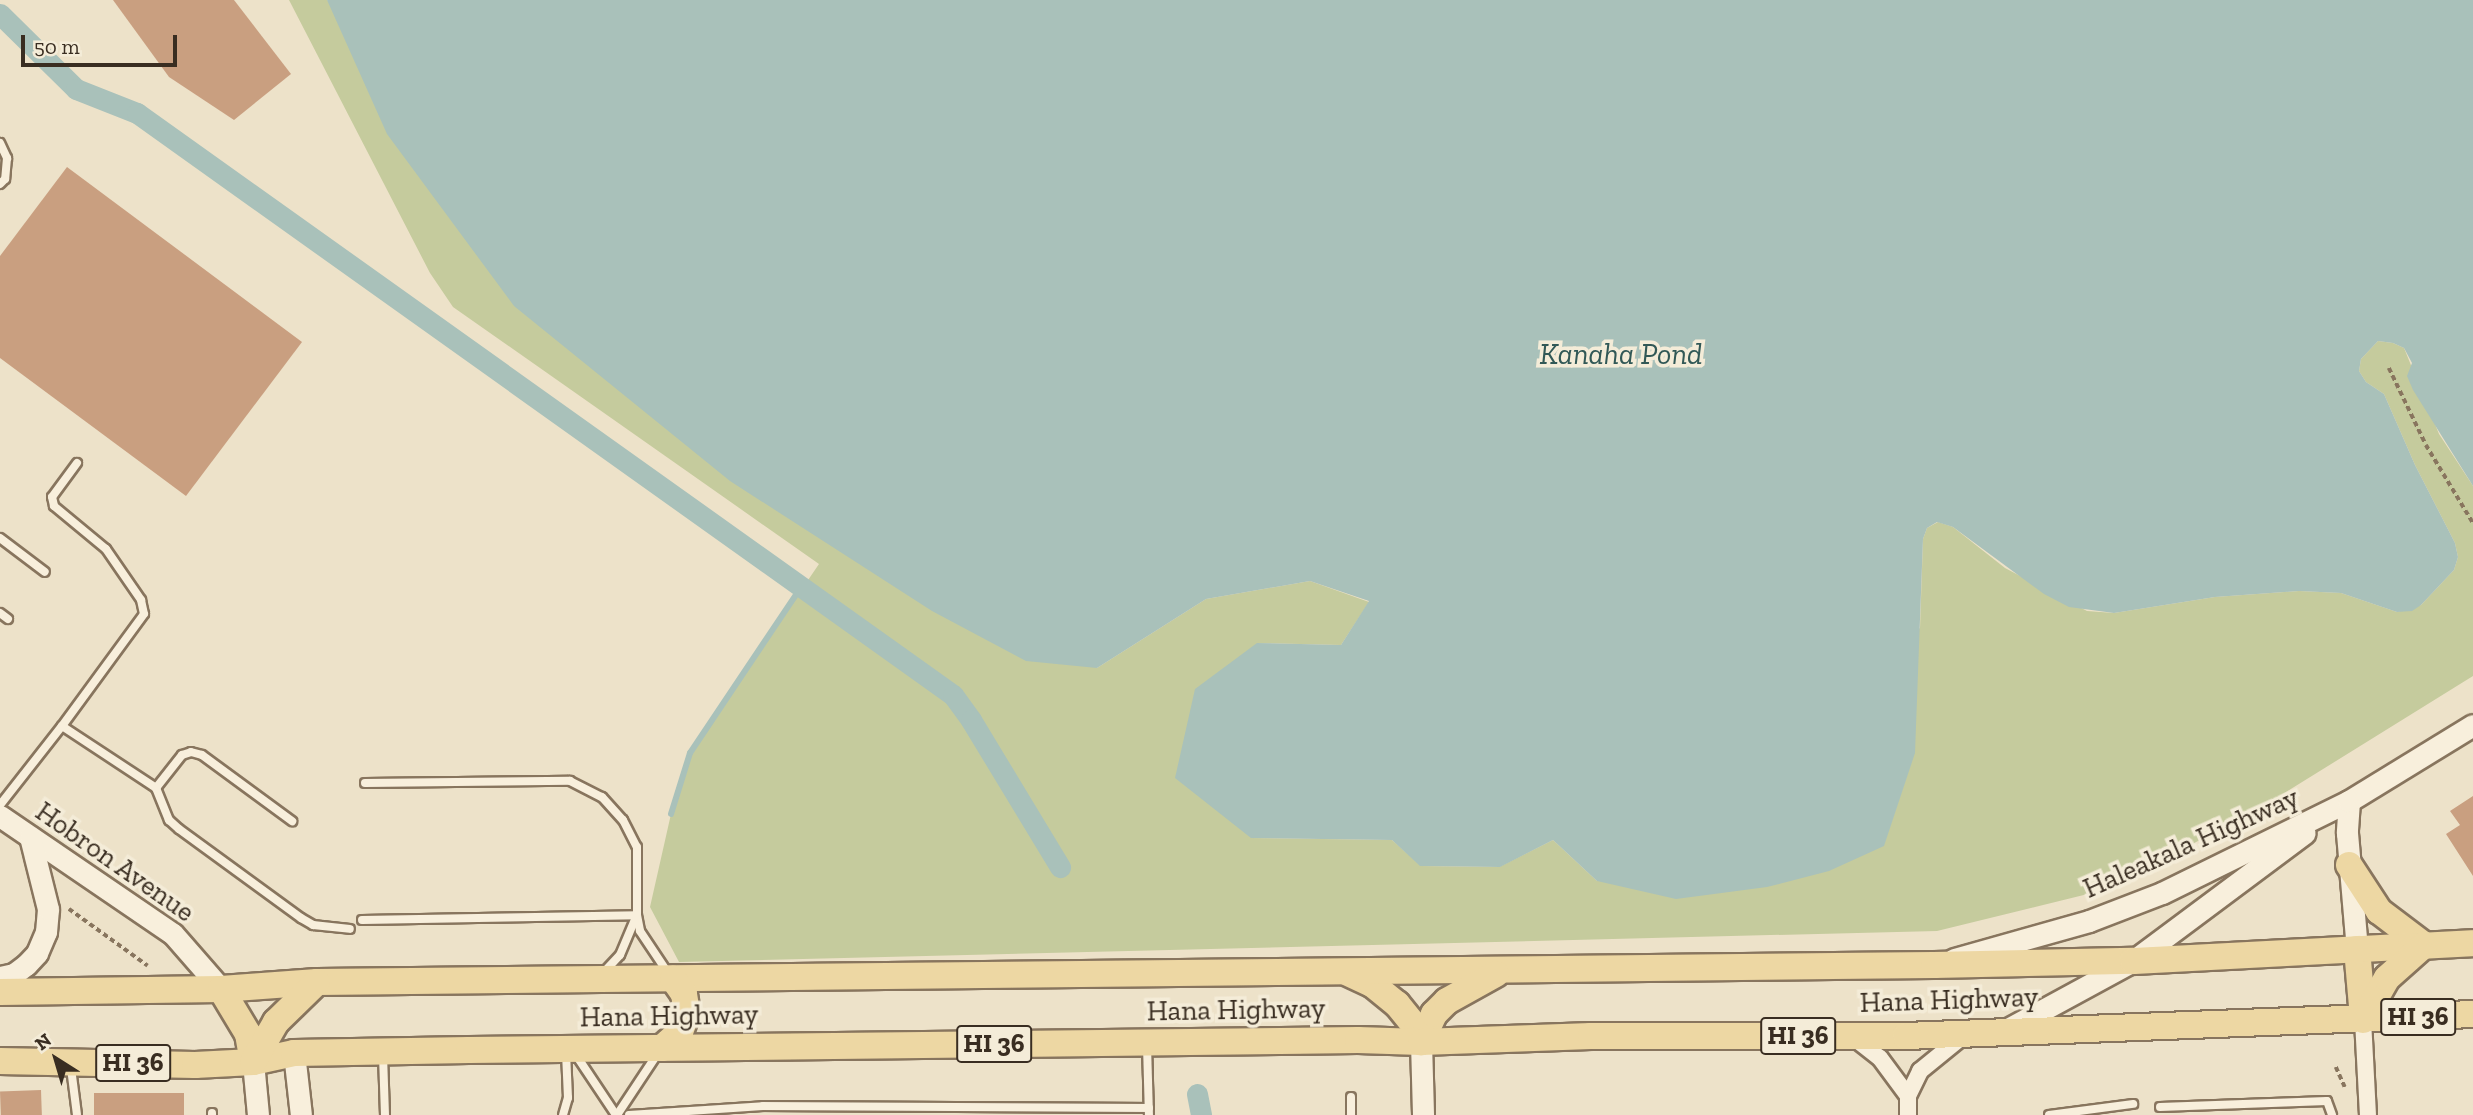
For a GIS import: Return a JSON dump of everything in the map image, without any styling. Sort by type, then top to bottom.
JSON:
[{"type":"main road","points":[[2349,865],[2379,911],[2424,945],[2387,978],[2363,1020]]},
{"type":"main road","name":"Hana Highway","points":[[0,992],[221,989],[317,982],[1934,965],[2133,961],[2473,943]]},
{"type":"main road","points":[[2357,950],[2363,1020]]},
{"type":"main road","points":[[1421,1042],[1434,1014],[1450,999],[1479,981],[1515,970]]},
{"type":"main road","points":[[1343,971],[1372,985],[1391,999],[1417,1029],[1421,1042]]},
{"type":"main road","points":[[662,1048],[677,1035],[686,1018],[684,994],[673,978]]},
{"type":"main road","points":[[253,1062],[276,1022],[317,982]]},
{"type":"main road","points":[[221,989],[263,1008],[276,1022],[295,1053]]},
{"type":"main road","points":[[221,989],[247,1034],[253,1062]]},
{"type":"main road","name":"Hana Highway","points":[[0,1061],[194,1065],[253,1062],[295,1053],[383,1051],[1147,1042],[1421,1042],[1591,1036],[1852,1036],[2363,1020],[2473,1014]]},
{"type":"street","name":"Haleakala Highway","points":[[2006,1030],[2133,961],[2349,801],[2473,725]]},
{"type":"street","name":"Haleakala Highway","points":[[1934,965],[2089,921],[2162,893],[2349,801]]},
{"type":"street","points":[[2349,801],[2349,865],[2357,950]]},
{"type":"street","name":"Hobron Avenue","points":[[0,816],[173,934],[221,989]]},
{"type":"street","points":[[0,977],[13,974],[32,959],[46,932],[48,909],[30,837]]},
{"type":"street","points":[[2363,1020],[2368,1115]]},
{"type":"street","points":[[1908,1115],[1908,1096],[1920,1071],[1968,1032]]},
{"type":"street","points":[[1852,1036],[1880,1058],[1908,1096]]},
{"type":"street","points":[[1421,1042],[1423,1115]]},
{"type":"street","points":[[295,1053],[302,1115]]},
{"type":"street","points":[[253,1062],[258,1092],[258,1115]]},
{"type":"lane","points":[[0,143],[7,158],[5,179],[0,184]]},
{"type":"lane","points":[[0,805],[144,614],[141,600],[106,549],[54,506],[52,497],[77,463]]},
{"type":"lane","points":[[0,538],[45,572]]},
{"type":"lane","points":[[0,613],[8,620]]},
{"type":"lane","points":[[62,726],[156,788],[169,820],[179,829],[301,918],[313,925],[350,929]]},
{"type":"lane","points":[[156,788],[182,755],[191,752],[202,755],[292,821]]},
{"type":"lane","points":[[365,783],[570,781],[602,797],[624,820],[637,847],[637,915],[640,931],[649,948],[673,978]]},
{"type":"lane","points":[[362,920],[637,915]]},
{"type":"lane","points":[[594,979],[620,955],[637,915]]},
{"type":"lane","points":[[629,1115],[763,1106],[944,1112],[1149,1112],[1147,1042]]},
{"type":"lane","points":[[570,1049],[616,1115],[662,1048]]},
{"type":"lane","points":[[564,1115],[568,1098],[570,1049]]},
{"type":"lane","points":[[383,1051],[386,1115]]},
{"type":"lane","points":[[69,1062],[77,1115]]},
{"type":"lane","points":[[1351,1097],[1351,1115]]},
{"type":"lane","points":[[2160,1107],[2328,1101],[2332,1115]]},
{"type":"lane","points":[[2049,1115],[2133,1104]]},
{"type":"path","points":[[2389,368],[2426,445],[2473,523]]},
{"type":"path","points":[[65,908],[158,973]]},
{"type":"path","points":[[2336,1067],[2345,1087]]},
{"type":"green space","points":[[289,0],[327,0],[1097,668],[1206,599],[1310,581],[1369,602],[1341,645],[1257,643],[1251,838],[1392,840],[1421,866],[1499,867],[1553,840],[1597,881],[1920,628],[1923,539],[1927,528],[1938,522],[1953,527],[2005,568],[2087,611],[2114,613],[2215,597],[2299,591],[2341,593],[2397,612],[2421,605],[2454,570],[2458,557],[2455,543],[2415,465],[2384,394],[2366,382],[2359,371],[2361,359],[2378,341],[2404,348],[2439,434],[2473,486],[2473,676],[2249,815],[2100,891],[1937,931],[679,962],[650,907],[671,814],[690,753],[819,564],[453,307],[430,273]]},
{"type":"water","name":"Kanaha Pond","points":[[327,0],[2473,0],[2473,486],[2413,390],[2407,376],[2412,363],[2404,348],[2378,341],[2361,359],[2359,371],[2366,382],[2384,394],[2415,465],[2455,543],[2458,557],[2454,570],[2412,611],[2397,612],[2341,593],[2299,591],[2215,597],[2114,613],[2069,607],[2044,594],[1953,527],[1937,522],[1927,528],[1923,539],[1915,753],[1884,846],[1829,871],[1767,887],[1676,899],[1597,881],[1553,840],[1500,867],[1420,866],[1392,840],[1251,838],[1175,778],[1195,689],[1257,643],[1341,645],[1369,601],[1310,581],[1206,599],[1097,668],[1026,661],[932,611],[730,481],[514,306],[387,134]]},
{"type":"building","points":[[113,0],[234,0],[291,74],[234,120],[169,77]]},
{"type":"building","points":[[67,167],[302,342],[186,496],[0,358],[0,256]]},
{"type":"building","points":[[2473,796],[2473,876],[2446,834],[2460,825],[2450,811]]},
{"type":"building","points":[[41,1090],[42,1115],[1,1115],[0,1091]]},
{"type":"building","points":[[94,1093],[184,1093],[184,1115],[94,1115]]},
{"type":"waterway","points":[[0,14],[76,89],[137,113],[953,695],[1060,867]]},
{"type":"waterway","points":[[671,814],[690,753],[801,587]]},
{"type":"waterway","points":[[1197,1094],[1201,1115]]}]
